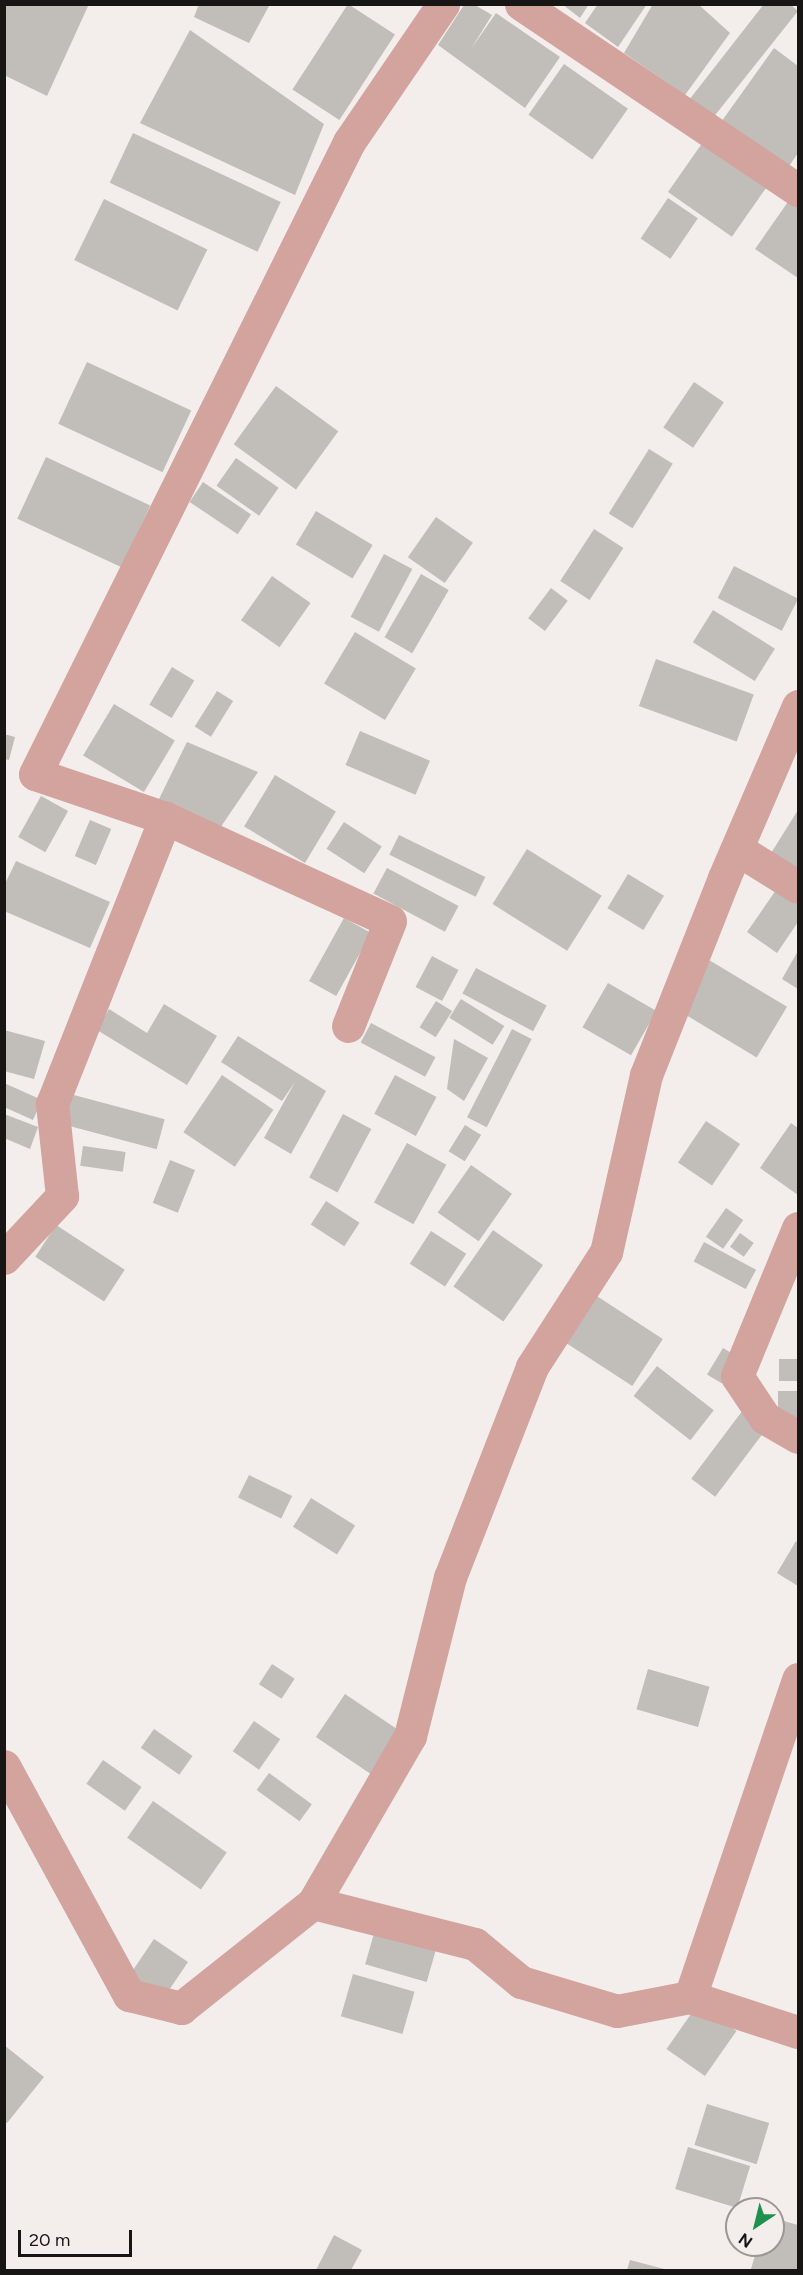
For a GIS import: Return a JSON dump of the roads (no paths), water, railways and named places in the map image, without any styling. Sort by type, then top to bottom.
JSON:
[{"type":"street","points":[[348,1026],[390,921],[165,818],[35,774],[349,141],[442,4]]},
{"type":"street","points":[[521,4],[798,190]]},
{"type":"street","points":[[4,1766],[129,1995],[181,2008],[313,1903],[410,1736],[450,1577],[532,1367],[606,1252],[646,1074],[736,849],[798,706]]},
{"type":"street","points":[[4,1258],[62,1196],[52,1104],[165,818]]},
{"type":"street","points":[[736,849],[798,887]]},
{"type":"street","points":[[798,1228],[737,1376],[765,1419],[798,1437]]},
{"type":"street","points":[[690,1997],[798,1679]]},
{"type":"street","points":[[313,1903],[475,1944],[521,1982],[617,2011],[690,1997],[798,2032]]}]
